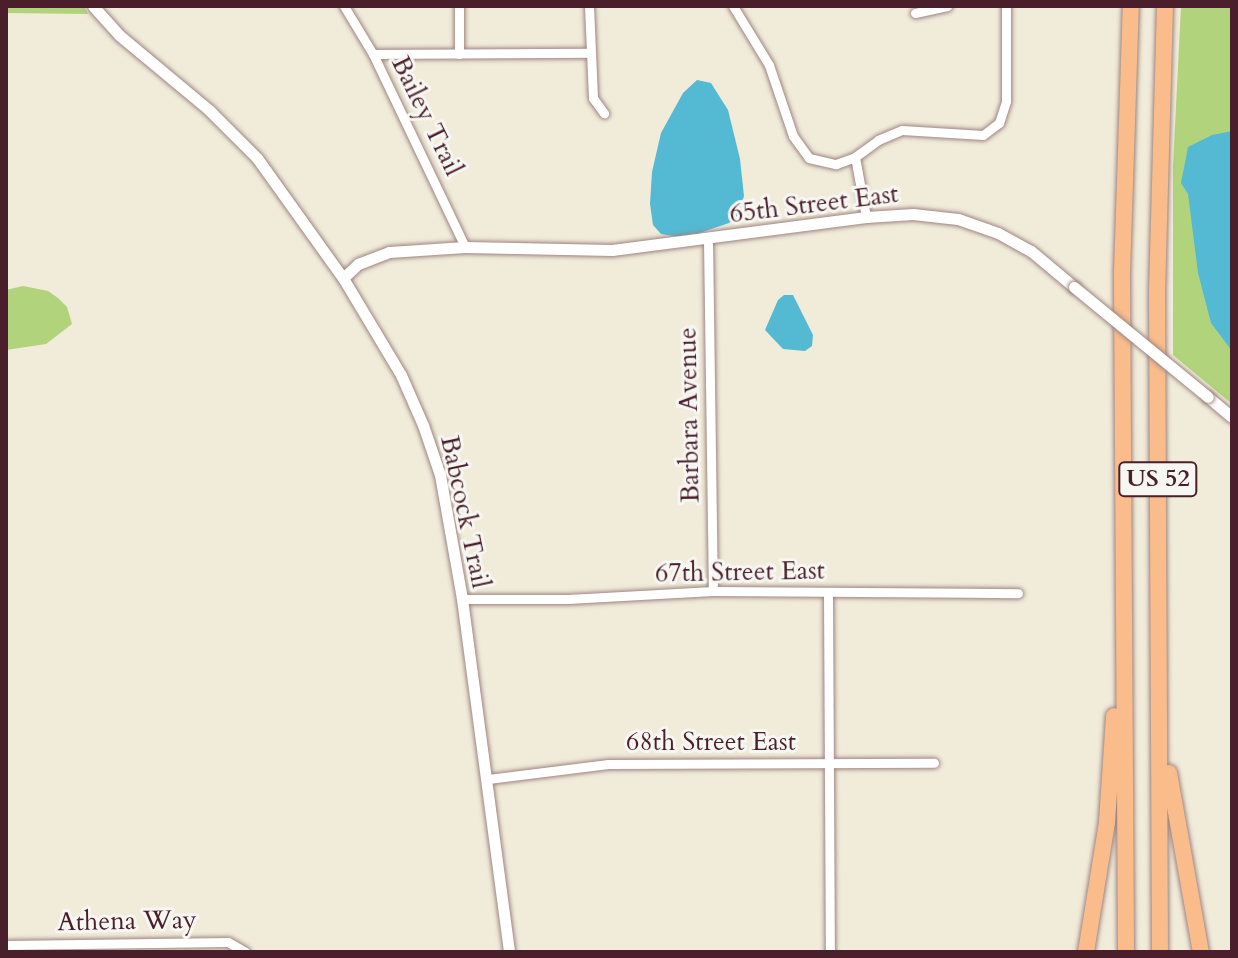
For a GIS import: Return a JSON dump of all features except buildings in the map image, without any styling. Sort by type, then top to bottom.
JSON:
[{"type":"highway","name":"US 52","points":[[1126,952],[1122,272],[1131,6]]},
{"type":"highway","name":"US 52","points":[[1160,952],[1157,215],[1165,6]]},
{"type":"highway","points":[[1086,952],[1107,822],[1115,695],[1122,675]]},
{"type":"highway","points":[[1160,708],[1174,813],[1201,952]]},
{"type":"street","name":"Babcock Trail","points":[[93,6],[119,35],[209,110],[257,158],[343,278],[401,375],[423,425],[440,475],[462,599],[509,952]]},
{"type":"street","name":"Bailey Trail","points":[[344,6],[373,54],[465,247]]},
{"type":"street","points":[[459,6],[459,54]]},
{"type":"street","points":[[589,6],[593,98],[604,113]]},
{"type":"street","points":[[733,6],[769,65],[793,136],[809,158],[836,164],[855,157],[878,140],[902,130],[983,135],[999,123],[1006,101],[1006,6]]},
{"type":"street","points":[[915,13],[947,6]]},
{"type":"street","points":[[373,54],[590,53]]},
{"type":"street","points":[[855,157],[866,217]]},
{"type":"street","name":"65th Street East","points":[[343,278],[358,264],[389,252],[465,247],[612,250],[866,217],[913,214],[958,219],[985,228],[1031,251],[1232,417]]},
{"type":"street","name":"Barbara Avenue","points":[[708,239],[713,591]]},
{"type":"street","name":"67th Street East","points":[[462,599],[568,599],[713,591],[1018,593]]},
{"type":"street","points":[[828,592],[830,952]]},
{"type":"street","name":"68th Street East","points":[[488,779],[608,764],[934,763]]},
{"type":"street","name":"Athena Way","points":[[6,945],[228,942],[245,952]]},
{"type":"green space","points":[[6,6],[84,6],[88,14],[6,13]]},
{"type":"green space","points":[[1181,6],[1232,6],[1232,404],[1173,355],[1173,167]]},
{"type":"green space","points":[[23,286],[48,291],[58,298],[67,307],[72,324],[46,344],[6,350],[6,290]]},
{"type":"water","points":[[697,80],[711,83],[728,110],[740,159],[744,196],[738,215],[729,223],[685,238],[661,234],[653,225],[650,204],[652,172],[661,133],[683,93]]},
{"type":"water","points":[[1232,131],[1232,351],[1211,323],[1198,273],[1188,194],[1181,183],[1188,147],[1212,135]]},
{"type":"water","points":[[784,295],[793,295],[813,335],[812,346],[805,351],[783,349],[765,330],[778,300]]}]
